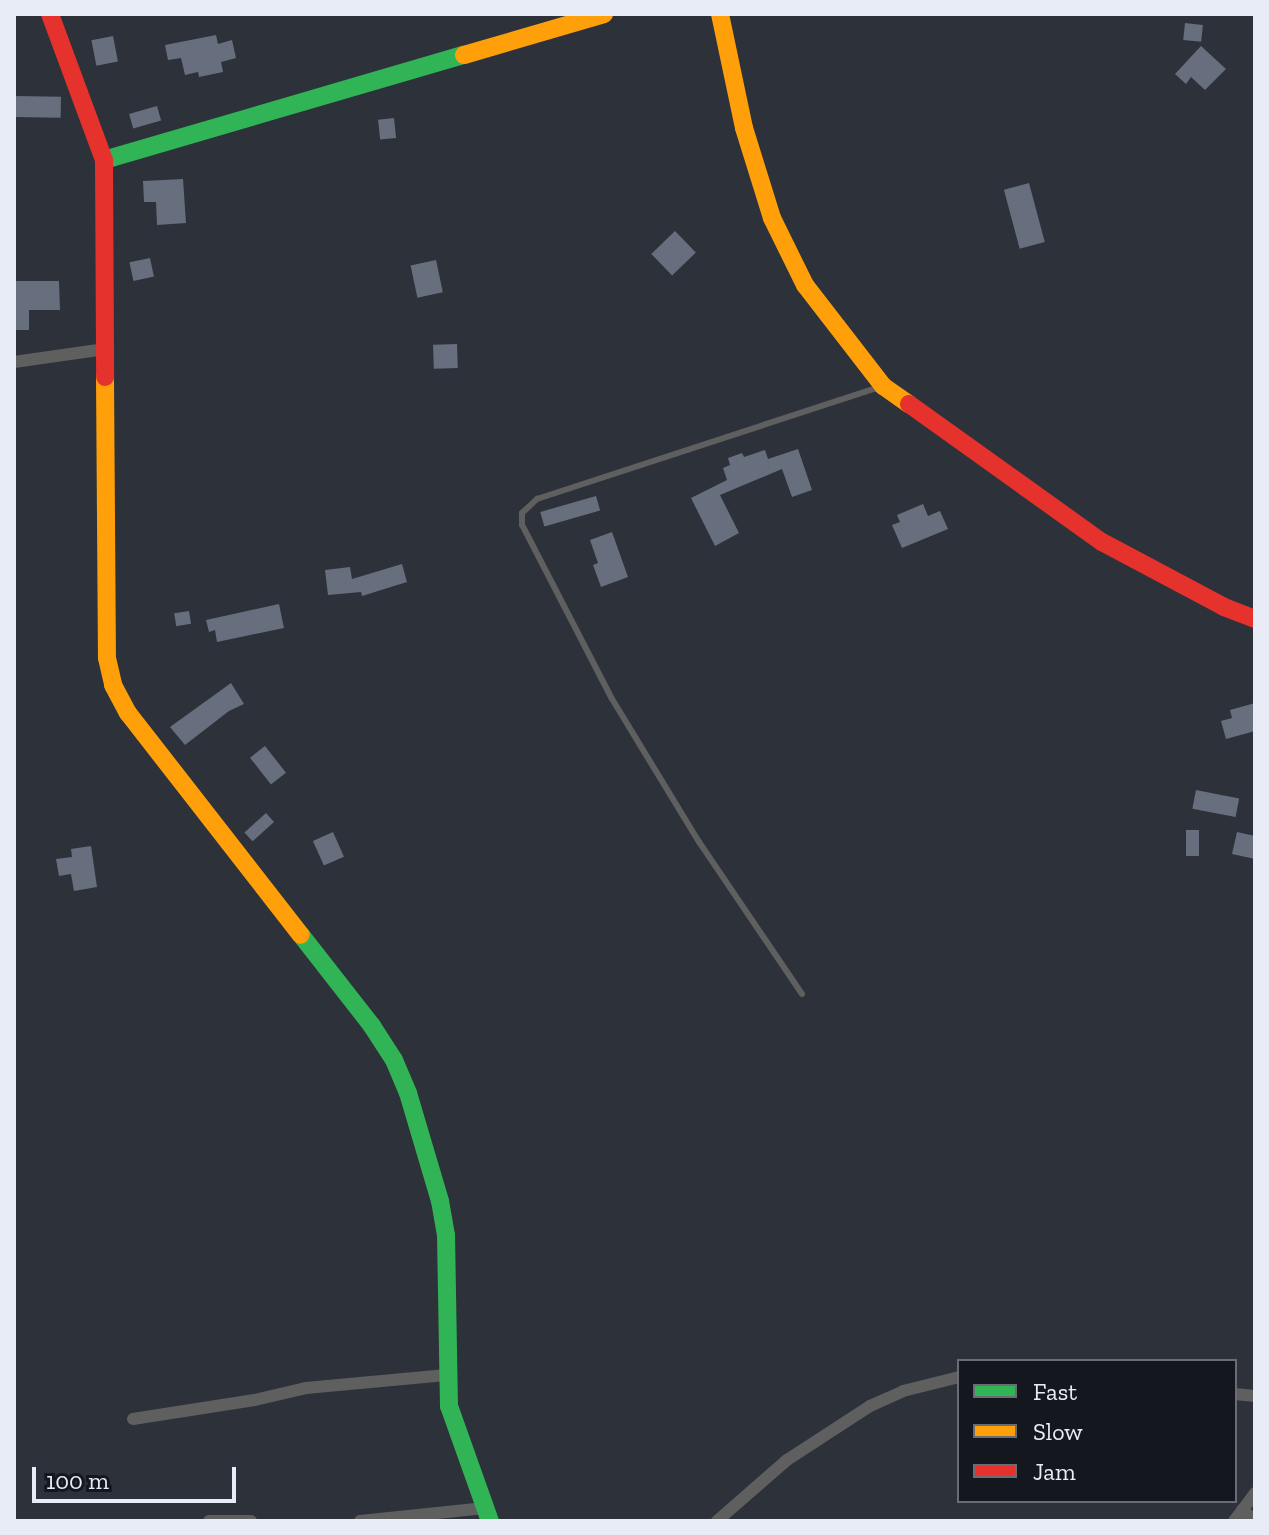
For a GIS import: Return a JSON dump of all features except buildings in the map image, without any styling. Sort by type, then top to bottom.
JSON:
[{"type":"street","points":[[50,14],[104,160],[107,658],[113,685],[128,713],[372,1026],[394,1060],[408,1093],[440,1201],[446,1235],[446,1375],[449,1406],[487,1514],[360,1521]]},
{"type":"street","points":[[104,160],[604,14]]},
{"type":"street","points":[[720,14],[744,128],[772,218],[805,285],[883,386],[1102,542],[1224,607],[1255,619]]},
{"type":"street","points":[[14,362],[105,349]]},
{"type":"street","points":[[133,1419],[319,1386],[446,1375]]},
{"type":"street","points":[[717,1521],[787,1460],[870,1406],[915,1387],[957,1377]]},
{"type":"street","points":[[1255,1493],[1238,1516],[1255,1520]]},
{"type":"street","points":[[209,1521],[251,1521]]},
{"type":"lane","points":[[802,994],[699,842],[612,699],[522,525],[522,513],[537,499],[883,386]]},
{"type":"traffic: fast","points":[[104,160],[464,55]]},
{"type":"traffic: fast","points":[[301,935],[372,1026],[394,1060],[408,1093],[440,1201],[446,1235],[449,1406],[490,1521]]},
{"type":"traffic: slow","points":[[464,55],[604,14]]},
{"type":"traffic: slow","points":[[720,14],[744,128],[772,218],[805,285],[883,386],[909,404]]},
{"type":"traffic: slow","points":[[105,377],[107,658],[113,685],[128,713],[301,935]]},
{"type":"traffic: jam","points":[[50,14],[104,160],[105,377]]},
{"type":"traffic: jam","points":[[909,404],[1102,542],[1224,607],[1255,619]]}]
